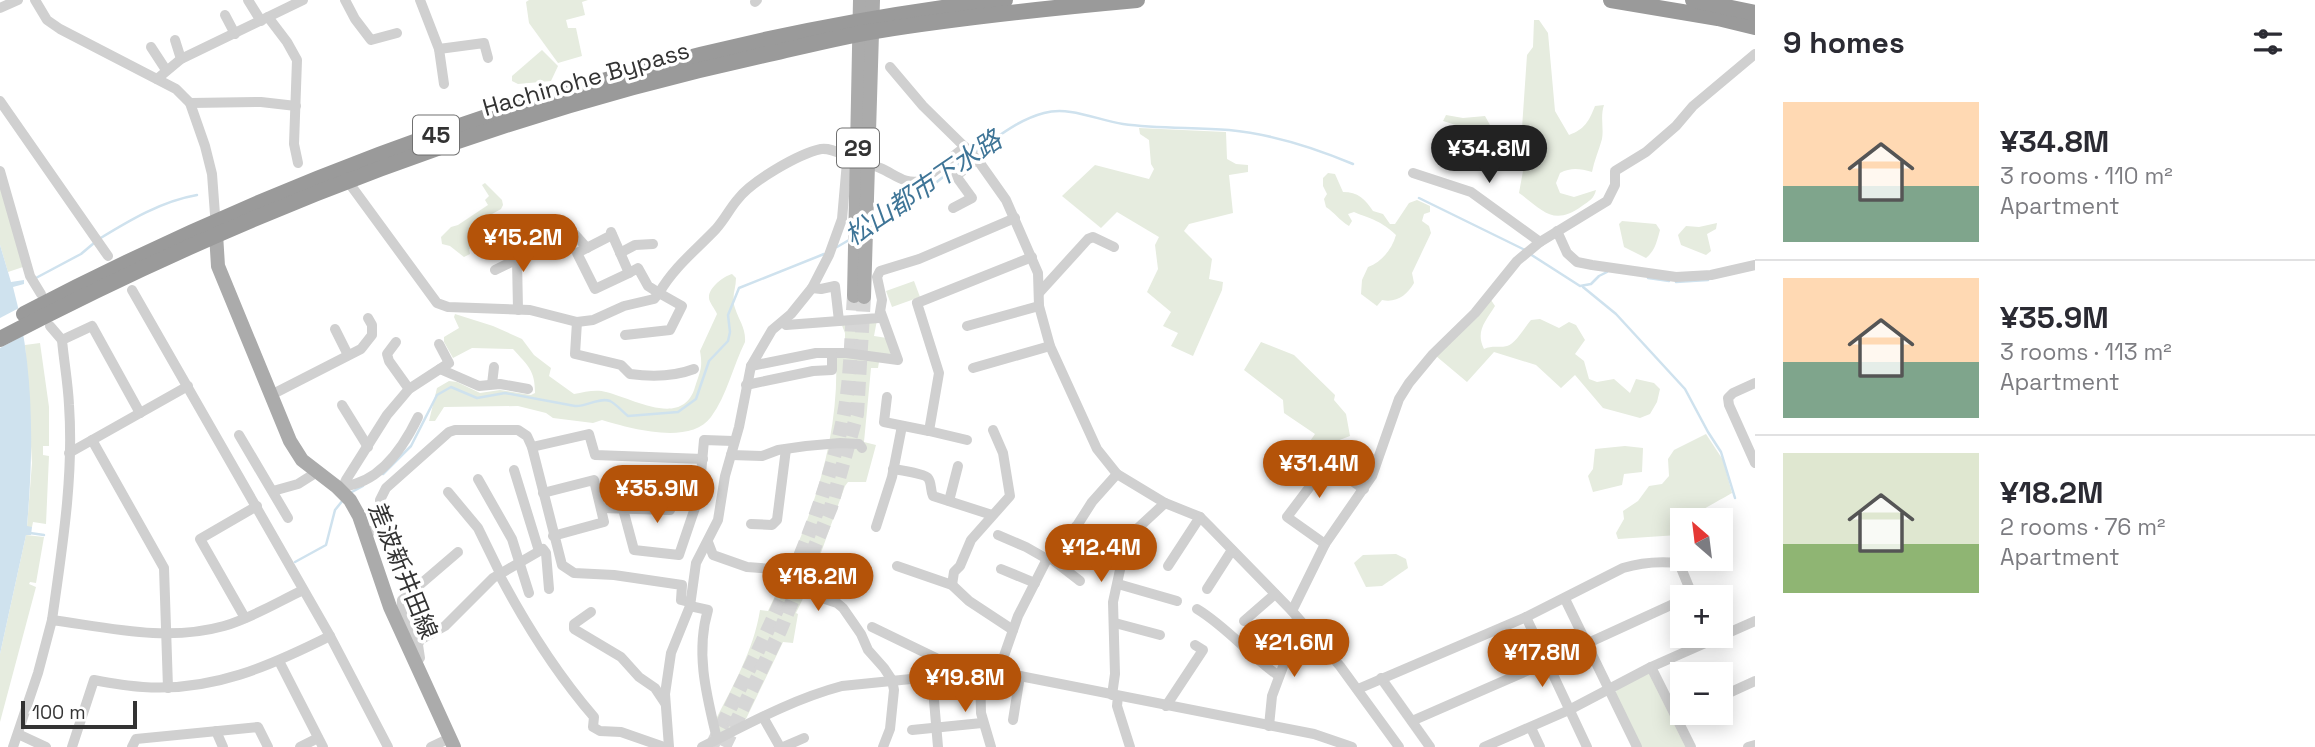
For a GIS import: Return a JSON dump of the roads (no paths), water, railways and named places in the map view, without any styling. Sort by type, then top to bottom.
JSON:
[{"type":"highway","name":"Hachinohe Bypass","points":[[0,339],[216,227],[323,177],[467,124],[610,79],[729,49],[866,27],[1005,0]]},
{"type":"highway","name":"Hachinohe Bypass","points":[[216,227],[479,134],[584,100],[866,27],[1137,0]]},
{"type":"highway","points":[[1611,0],[1755,27]]},
{"type":"highway","points":[[1693,0],[1755,13]]},
{"type":"highway","name":"Hachinohe Bypass","points":[[0,326],[40,318]]},
{"type":"main road","name":"29","points":[[860,0],[866,27]]},
{"type":"main road","name":"29","points":[[859,296],[858,163],[866,27],[873,0]]},
{"type":"main road","name":"差波新井田線","points":[[216,227],[218,267],[290,441],[302,460],[343,489],[359,516],[382,589],[403,629],[452,743]]},
{"type":"street","points":[[0,9],[18,0]]},
{"type":"street","points":[[35,0],[47,20],[60,29],[176,89],[190,103],[212,174],[216,227]]},
{"type":"street","points":[[248,0],[288,42],[298,60],[294,144],[298,163]]},
{"type":"street","points":[[157,79],[181,59],[303,0]]},
{"type":"street","points":[[345,0],[371,40],[397,33]]},
{"type":"street","points":[[420,0],[439,49],[444,84]]},
{"type":"street","points":[[225,15],[235,34]]},
{"type":"street","points":[[175,40],[181,59]]},
{"type":"street","points":[[439,49],[484,43],[488,58]]},
{"type":"street","points":[[151,47],[166,70]]},
{"type":"street","points":[[1269,726],[1272,696],[1287,656],[1288,636],[1294,615],[1325,544],[1372,476],[1399,399],[1409,383],[1433,354],[1475,313],[1503,276],[1540,242],[1607,201],[1615,185],[1615,172],[1646,152],[1676,126],[1693,106],[1755,54]]},
{"type":"street","points":[[890,67],[923,106],[977,159],[1006,200],[1038,273],[1039,306],[1050,346],[1090,438],[1117,474],[1165,503],[1200,517],[1340,666],[1399,747]]},
{"type":"street","points":[[0,102],[108,256]]},
{"type":"street","points":[[190,103],[261,102],[296,106]]},
{"type":"street","points":[[323,177],[339,177],[346,181],[438,303],[448,307],[530,310],[578,322],[593,320],[624,306],[654,299],[687,256],[726,218],[739,198],[798,157],[822,149],[833,150],[858,163],[881,168],[906,182],[915,183],[922,181],[965,147]]},
{"type":"street","points":[[953,208],[972,198],[956,176],[977,159]]},
{"type":"street","points":[[448,492],[478,528],[525,625],[542,645],[546,658],[594,717],[593,727],[600,731],[621,732],[666,747],[665,703],[671,653],[690,604],[696,563],[718,520],[725,476],[739,427],[751,366],[772,330],[791,314],[813,288],[830,255],[858,163]]},
{"type":"street","points":[[0,172],[30,276],[41,294]]},
{"type":"street","points":[[1413,173],[1471,192],[1540,242]]},
{"type":"street","points":[[751,366],[816,353],[898,360],[881,313],[882,300],[877,277],[880,271],[919,260],[1015,218]]},
{"type":"street","points":[[562,220],[587,248]]},
{"type":"street","points":[[1557,231],[1567,253],[1577,261],[1592,265],[1675,277],[1711,275],[1755,265]]},
{"type":"street","points":[[625,335],[670,330],[682,306],[648,286],[638,268],[595,289],[577,253],[611,234],[629,272]]},
{"type":"street","points":[[1039,293],[1088,239],[1093,237],[1114,247]]},
{"type":"street","points":[[620,253],[635,245],[653,244]]},
{"type":"street","points":[[495,270],[536,250]]},
{"type":"street","points":[[929,431],[939,373],[917,303],[1032,257]]},
{"type":"street","points":[[517,259],[517,310]]},
{"type":"street","points":[[813,288],[835,286],[839,321]]},
{"type":"street","points":[[132,290],[330,636],[388,747]]},
{"type":"street","points":[[967,326],[1039,306]]},
{"type":"street","points":[[786,325],[879,317],[881,313]]},
{"type":"street","points":[[13,747],[38,673],[52,620],[64,536],[69,406],[62,340],[40,318]]},
{"type":"street","points":[[271,395],[361,349],[372,335],[372,325],[368,318]]},
{"type":"street","points":[[578,322],[575,354],[621,365],[630,374],[651,377],[694,369]]},
{"type":"street","points":[[62,340],[92,326],[140,413]]},
{"type":"street","points":[[335,330],[348,355]]},
{"type":"street","points":[[396,342],[387,354],[409,389]]},
{"type":"street","points":[[343,489],[387,415],[409,389],[449,363],[439,344]]},
{"type":"street","points":[[974,368],[1050,346]]},
{"type":"street","points":[[746,385],[813,370],[832,370],[832,353]]},
{"type":"street","points":[[492,384],[494,367]]},
{"type":"street","points":[[440,369],[479,386],[492,384],[528,389]]},
{"type":"street","points":[[1755,383],[1728,398],[1755,463]]},
{"type":"street","points":[[69,453],[188,386]]},
{"type":"street","points":[[887,397],[884,422],[967,440]]},
{"type":"street","points":[[342,405],[368,447]]},
{"type":"street","points":[[343,489],[373,474],[386,464],[406,442],[418,417]]},
{"type":"street","points":[[876,527],[902,426]]},
{"type":"street","points":[[365,534],[380,527],[383,522],[380,500],[386,488],[455,429],[518,430],[527,436],[532,447],[559,559],[567,570],[682,585],[681,600],[708,610],[702,630],[701,647],[717,739]]},
{"type":"street","points":[[951,585],[954,572],[960,566],[971,540],[1010,496],[1003,453],[993,430]]},
{"type":"street","points":[[532,447],[589,434],[595,455],[703,459]]},
{"type":"street","points":[[239,435],[288,518]]},
{"type":"street","points":[[92,440],[164,568],[168,688]]},
{"type":"street","points":[[622,509],[634,550],[679,555],[700,486],[704,440],[733,441]]},
{"type":"street","points":[[731,455],[762,456],[786,449],[840,443],[859,444],[862,448]]},
{"type":"street","points":[[751,524],[772,525],[777,520],[786,449]]},
{"type":"street","points":[[1325,544],[1287,517],[1327,464],[1364,489]]},
{"type":"street","points":[[949,501],[958,466]]},
{"type":"street","points":[[893,469],[926,476],[930,481],[933,496],[992,515]]},
{"type":"street","points":[[514,470],[539,551]]},
{"type":"street","points":[[274,491],[298,484],[317,472]]},
{"type":"street","points":[[998,673],[1013,630],[1048,558],[1117,474]]},
{"type":"street","points":[[478,479],[507,528],[529,593]]},
{"type":"street","points":[[543,493],[594,480],[601,508],[604,522],[553,536]]},
{"type":"street","points":[[601,508],[670,510],[681,484],[700,486]]},
{"type":"street","points":[[1130,747],[1115,696],[1115,623],[1112,603],[1123,556],[1132,537],[1165,503]]},
{"type":"street","points":[[245,618],[200,539],[257,506]]},
{"type":"street","points":[[1168,566],[1200,517]]},
{"type":"street","points":[[998,535],[1048,558],[1080,581]]},
{"type":"street","points":[[708,542],[713,555],[747,567],[786,570],[819,597],[837,603],[892,680],[894,690],[890,729],[883,747]]},
{"type":"street","points":[[458,552],[402,600],[403,629],[414,639],[420,640],[445,626],[482,586],[499,573],[543,549],[546,553],[549,589]]},
{"type":"street","points":[[1207,589],[1233,550]]},
{"type":"street","points":[[1357,689],[1526,617],[1623,568],[1640,563],[1679,563],[1685,585]]},
{"type":"street","points":[[897,566],[951,585],[969,601],[1013,630]]},
{"type":"street","points":[[1001,569],[1035,583]]},
{"type":"street","points":[[1118,584],[1177,601]]},
{"type":"street","points":[[52,620],[166,635],[200,631],[245,618],[303,590]]},
{"type":"street","points":[[1244,621],[1275,594]]},
{"type":"street","points":[[1565,599],[1637,747]]},
{"type":"street","points":[[1588,643],[1670,606]]},
{"type":"street","points":[[1197,609],[1279,676]]},
{"type":"street","points":[[591,612],[574,624],[574,629],[621,657],[639,677],[655,688],[665,703]]},
{"type":"street","points":[[1526,617],[1587,747]]},
{"type":"street","points":[[1733,629],[1755,621]]},
{"type":"street","points":[[1115,623],[1160,635]]},
{"type":"street","points":[[872,627],[936,658],[938,747]]},
{"type":"street","points":[[72,747],[94,680],[168,688],[217,682],[279,661],[330,636]]},
{"type":"street","points":[[415,662],[420,658],[420,640]]},
{"type":"street","points":[[1166,706],[1203,650],[1195,645]]},
{"type":"street","points":[[1488,746],[1569,710],[1689,648]]},
{"type":"street","points":[[279,661],[321,743],[300,747]]},
{"type":"street","points":[[1412,721],[1547,662]]},
{"type":"street","points":[[1651,667],[1670,698]]},
{"type":"street","points":[[702,747],[763,716],[820,692],[842,686],[980,673],[1020,676],[1314,734],[1352,747]]},
{"type":"street","points":[[980,673],[982,723],[991,747]]},
{"type":"street","points":[[1013,720],[1020,676]]},
{"type":"street","points":[[1381,678],[1430,747]]},
{"type":"street","points":[[1733,690],[1755,681]]},
{"type":"street","points":[[763,716],[782,747],[804,738]]},
{"type":"street","points":[[912,730],[982,723]]},
{"type":"street","points":[[1683,725],[1691,747]]},
{"type":"street","points":[[132,747],[136,739],[258,727],[268,747]]},
{"type":"street","points":[[1531,728],[1540,747]]},
{"type":"street","points":[[216,731],[223,747]]},
{"type":"street","points":[[18,734],[46,747]]},
{"type":"street","points":[[431,747],[452,743]]},
{"type":"street","points":[[1748,747],[1755,744]]},
{"type":"water","points":[[0,245],[11,282],[24,280],[24,284],[13,287],[29,376],[31,466],[27,526],[32,527],[31,535],[26,535],[0,654]]},
{"type":"waterway","name":"松山都市下水路","points":[[975,152],[1025,120],[1044,113],[1064,111],[1123,124],[1229,130],[1261,135],[1308,147],[1353,164]]},
{"type":"waterway","name":"松山都市下水路","points":[[873,226],[927,190],[969,156]]},
{"type":"waterway","points":[[99,239],[134,218],[197,195]]},
{"type":"waterway","name":"松山都市下水路","points":[[1419,198],[1525,250]]},
{"type":"waterway","name":"松山都市下水路","points":[[837,247],[849,240]]},
{"type":"waterway","points":[[34,279],[81,254],[94,243]]},
{"type":"waterway","name":"松山都市下水路","points":[[383,474],[411,446],[437,395],[451,387],[477,398],[505,393],[575,406],[606,400],[628,416],[678,412],[696,399],[709,361],[728,341],[728,315],[739,288],[824,254]]},
{"type":"waterway","name":"松山都市下水路","points":[[1530,254],[1580,286],[1591,284],[1607,272]]},
{"type":"waterway","name":"松山都市下水路","points":[[1648,278],[1669,281]]},
{"type":"waterway","name":"松山都市下水路","points":[[1676,282],[1708,280]]},
{"type":"waterway","points":[[1583,287],[1616,314],[1685,389],[1721,452],[1735,498]]},
{"type":"waterway","name":"松山都市下水路","points":[[350,493],[363,486]]},
{"type":"waterway","name":"松山都市下水路","points":[[295,562],[326,545],[335,510],[343,500]]},
{"type":"waterway","name":"松山都市下水路","points":[[30,533],[44,535]]},
{"type":"tunnel","points":[[712,746],[789,584],[821,500],[844,414],[854,296]]},
{"type":"tunnel","points":[[724,747],[780,631],[831,507],[857,414],[864,297]]}]
